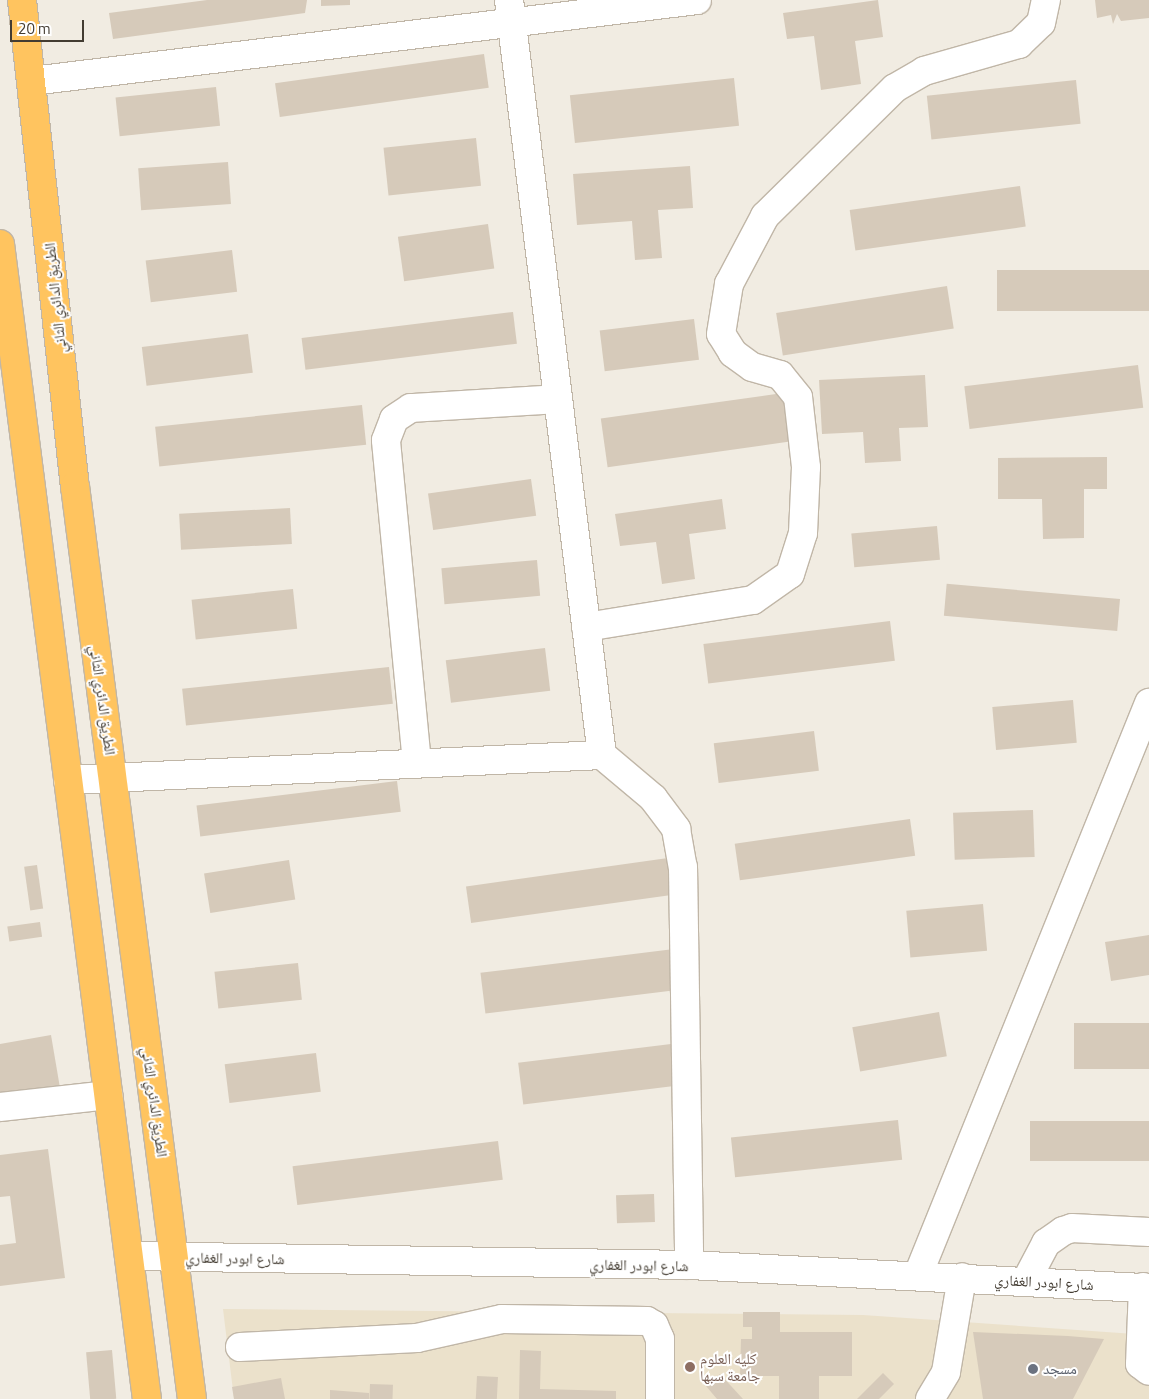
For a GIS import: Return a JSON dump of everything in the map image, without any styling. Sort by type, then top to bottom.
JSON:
[{"type":"highway","name":"الطريق الدائري الثاني","points":[[22,0],[75,486],[176,1258],[192,1399]]},
{"type":"highway","points":[[0,244],[130,1256],[146,1399]]},
{"type":"street","points":[[32,81],[510,11],[697,0]]},
{"type":"street","points":[[586,627],[753,600],[790,574],[803,533],[806,467],[798,396],[780,375],[752,367],[733,353],[721,334],[729,284],[765,216],[895,88],[924,70],[1019,44],[1041,23],[1046,0]]},
{"type":"street","points":[[510,11],[602,755]]},
{"type":"street","points":[[416,763],[386,440],[394,419],[410,408],[558,399]]},
{"type":"street","points":[[918,1275],[1149,702]]},
{"type":"street","points":[[68,780],[602,755],[653,798],[676,829],[683,867],[689,1266]]},
{"type":"street","points":[[0,1107],[108,1095]]},
{"type":"street","points":[[1026,1281],[1046,1243],[1063,1231],[1072,1228],[1149,1232]]},
{"type":"street","name":"شارع ابودر الغفاري","points":[[130,1256],[689,1266],[918,1275],[1146,1287]]},
{"type":"street","points":[[930,1399],[946,1372],[962,1278]]},
{"type":"street","points":[[1146,1287],[1140,1364],[1149,1371]]},
{"type":"street","points":[[240,1347],[417,1338],[502,1319],[647,1321],[654,1325],[660,1339],[660,1399]]},
{"type":"shaded area","name":"كليه العلوم جامعة سبها","points":[[223,1309],[863,1315],[1149,1335],[1149,1399],[234,1399]]},
{"type":"building","points":[[207,0],[307,0],[305,13],[113,39],[109,13]]},
{"type":"building","points":[[321,0],[350,0],[350,5],[321,6]]},
{"type":"building","points":[[878,0],[883,37],[855,41],[861,84],[821,90],[814,36],[787,39],[783,13]]},
{"type":"building","points":[[1095,0],[1149,0],[1149,18],[1121,21],[1117,14],[1113,24],[1111,15],[1097,18]]},
{"type":"building","points":[[484,54],[489,88],[280,117],[275,83]]},
{"type":"building","points":[[734,78],[739,126],[575,143],[570,95]]},
{"type":"building","points":[[1076,80],[1081,124],[931,139],[927,96]]},
{"type":"building","points":[[216,87],[220,126],[120,136],[116,98]]},
{"type":"building","points":[[476,138],[481,186],[389,195],[384,148]]},
{"type":"building","points":[[228,162],[231,204],[141,210],[138,168]]},
{"type":"building","points":[[690,166],[693,208],[658,210],[662,258],[635,260],[632,221],[577,225],[573,174]]},
{"type":"building","points":[[1020,186],[1026,227],[855,251],[850,210]]},
{"type":"building","points":[[488,224],[494,269],[404,281],[398,237]]},
{"type":"building","points":[[232,250],[237,292],[151,302],[146,261]]},
{"type":"building","points":[[997,270],[1149,270],[1149,311],[997,311]]},
{"type":"building","points":[[947,286],[954,328],[783,356],[776,313]]},
{"type":"building","points":[[513,312],[517,344],[305,370],[302,338]]},
{"type":"building","points":[[694,319],[699,360],[605,371],[600,331]]},
{"type":"building","points":[[248,334],[253,373],[147,386],[142,347]]},
{"type":"building","points":[[1138,365],[1143,408],[970,429],[964,386]]},
{"type":"building","points":[[925,375],[928,427],[899,428],[901,461],[865,463],[863,432],[822,434],[819,380]]},
{"type":"building","points":[[783,393],[790,442],[608,467],[601,419]]},
{"type":"building","points":[[362,405],[366,445],[159,467],[155,427]]},
{"type":"building","points":[[1107,457],[1107,489],[1084,489],[1084,538],[1043,539],[1042,499],[998,499],[998,458]]},
{"type":"building","points":[[531,479],[536,516],[433,530],[428,493]]},
{"type":"building","points":[[722,499],[726,529],[689,534],[695,579],[662,584],[656,542],[620,546],[615,514]]},
{"type":"building","points":[[290,508],[292,544],[181,550],[179,514]]},
{"type":"building","points":[[937,526],[940,560],[854,567],[851,533]]},
{"type":"building","points":[[537,560],[540,596],[445,604],[441,568]]},
{"type":"building","points":[[947,584],[1120,599],[1117,631],[944,616]]},
{"type":"building","points":[[293,589],[297,629],[196,639],[192,600]]},
{"type":"building","points":[[890,621],[895,661],[708,684],[703,644]]},
{"type":"building","points":[[545,648],[550,691],[451,703],[446,660]]},
{"type":"building","points":[[389,667],[393,704],[186,726],[182,689]]},
{"type":"building","points":[[1073,700],[1077,743],[996,750],[992,707]]},
{"type":"building","points":[[814,731],[819,771],[719,783],[714,743]]},
{"type":"building","points":[[397,781],[401,812],[200,836],[197,806]]},
{"type":"building","points":[[1033,810],[1035,857],[955,860],[953,813]]},
{"type":"building","points":[[910,819],[915,856],[740,880],[735,844]]},
{"type":"building","points":[[668,858],[673,895],[471,923],[466,886]]},
{"type":"building","points":[[289,860],[295,900],[210,913],[204,873]]},
{"type":"building","points":[[37,865],[43,909],[30,910],[24,867]]},
{"type":"building","points":[[983,904],[987,951],[910,958],[906,911]]},
{"type":"building","points":[[40,922],[42,937],[9,941],[7,927]]},
{"type":"building","points":[[1149,935],[1149,975],[1111,981],[1105,942]]},
{"type":"building","points":[[674,949],[679,990],[485,1013],[480,973]]},
{"type":"building","points":[[298,963],[302,1000],[218,1009],[214,972]]},
{"type":"building","points":[[939,1012],[947,1056],[860,1072],[852,1027]]},
{"type":"building","points":[[1074,1023],[1149,1023],[1149,1069],[1074,1069]]},
{"type":"building","points":[[51,1035],[60,1088],[0,1099],[0,1044]]},
{"type":"building","points":[[671,1044],[676,1086],[523,1104],[518,1063]]},
{"type":"building","points":[[316,1053],[321,1092],[229,1103],[225,1064]]},
{"type":"building","points":[[898,1120],[902,1160],[735,1177],[731,1138]]},
{"type":"building","points":[[1030,1121],[1149,1121],[1149,1161],[1030,1161]]},
{"type":"building","points":[[498,1141],[503,1180],[297,1205],[293,1166]]},
{"type":"building","points":[[48,1149],[65,1278],[0,1286],[0,1245],[16,1243],[10,1196],[0,1197],[0,1155]]},
{"type":"building","points":[[654,1194],[655,1222],[617,1223],[616,1195]]},
{"type":"building","points":[[743,1312],[780,1312],[780,1332],[852,1332],[852,1376],[819,1376],[819,1399],[779,1399],[779,1376],[740,1376],[741,1339],[752,1339],[752,1327],[743,1327]]},
{"type":"building","name":"مسجد","points":[[973,1332],[1104,1339],[1073,1399],[983,1399]]},
{"type":"building","points":[[112,1350],[116,1399],[90,1399],[86,1352]]},
{"type":"building","points":[[520,1350],[541,1351],[540,1389],[616,1391],[616,1399],[519,1399]]},
{"type":"building","points":[[883,1373],[894,1384],[879,1399],[857,1399]]},
{"type":"building","points":[[720,1374],[743,1399],[717,1399],[706,1386]]},
{"type":"building","points":[[477,1376],[498,1377],[497,1399],[476,1399]]},
{"type":"building","points":[[281,1378],[285,1399],[234,1399],[232,1387]]},
{"type":"building","points":[[370,1384],[393,1385],[392,1399],[369,1399]]},
{"type":"building","points":[[330,1390],[369,1393],[369,1399],[330,1399]]},
{"type":"place","name":"كليه العلوم جامعة سبها","points":[[690,1367]]},
{"type":"place","name":"مسجد","points":[[1033,1369]]}]
